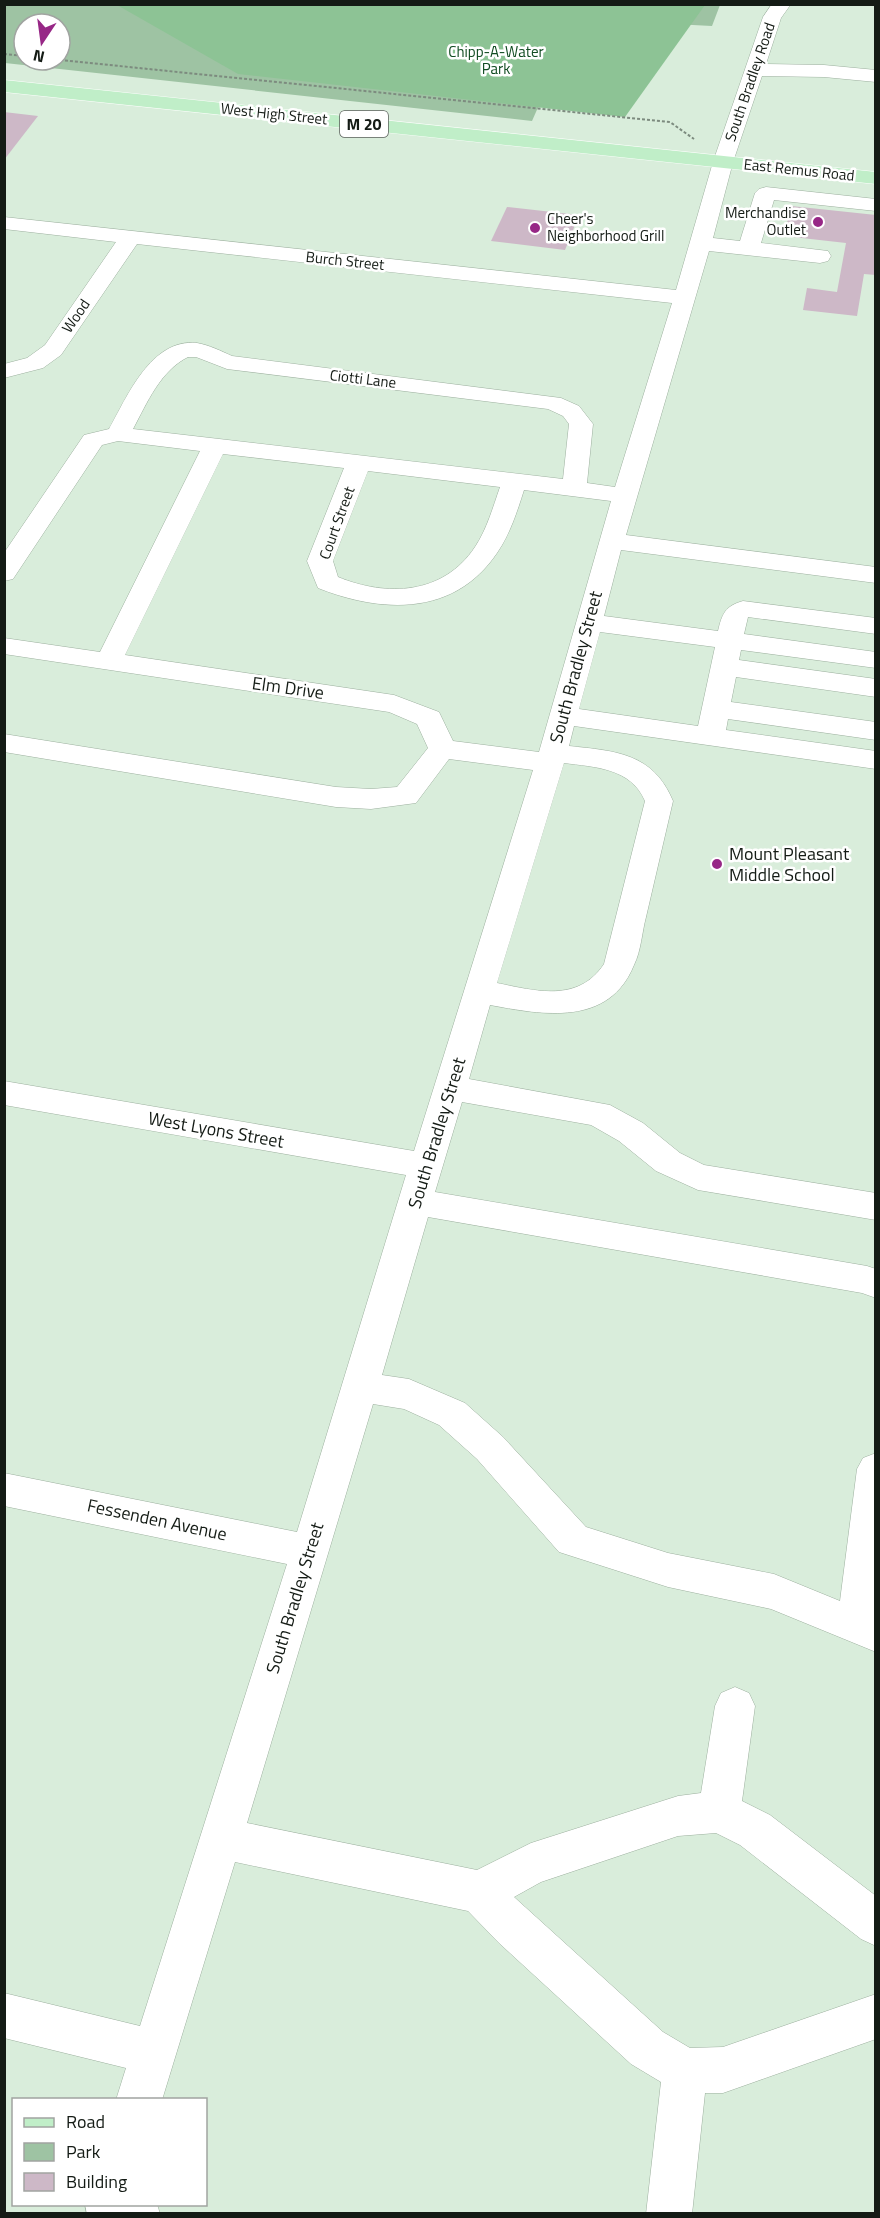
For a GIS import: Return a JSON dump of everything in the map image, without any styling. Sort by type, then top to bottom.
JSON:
[{"type":"main road","name":"West High Street","points":[[4,86],[731,205]]},
{"type":"main road","name":"East Remus Road","points":[[731,205],[876,178]]},
{"type":"street","name":"South Bradley Road","points":[[731,205],[755,70],[772,17],[782,4]]},
{"type":"street","points":[[755,70],[824,71],[876,76]]},
{"type":"street","points":[[731,205],[876,205]]},
{"type":"street","points":[[731,205],[749,249]]},
{"type":"street","points":[[731,205],[749,249]]},
{"type":"street","name":"South Bradley Street","points":[[140,2098],[310,1552],[479,991],[552,758],[611,541],[685,298],[731,205]]},
{"type":"street","name":"Burch Street","points":[[4,224],[685,298]]},
{"type":"street","name":"Wood","points":[[4,370],[35,363],[53,350],[130,238]]},
{"type":"street","points":[[749,249],[820,256]]},
{"type":"street","name":"Ciotti Lane","points":[[118,434],[159,366],[174,354],[195,349],[227,362],[553,403],[571,411],[581,424],[574,488]]},
{"type":"street","points":[[4,573],[93,440],[118,434],[625,496]]},
{"type":"street","points":[[108,662],[215,445]]},
{"type":"street","name":"Court Street","points":[[359,462],[320,561],[327,582],[360,594],[388,598],[420,596],[445,587],[468,573],[493,539],[514,481]]},
{"type":"street","points":[[611,541],[876,575]]},
{"type":"street","points":[[710,737],[735,614],[743,609],[876,626]]},
{"type":"street","points":[[589,622],[876,688]]},
{"type":"street","name":"Elm Drive","points":[[4,646],[394,704],[429,718],[442,749]]},
{"type":"street","points":[[728,654],[876,660]]},
{"type":"street","points":[[716,709],[876,731]]},
{"type":"street","points":[[563,717],[876,760]]},
{"type":"street","points":[[4,743],[336,797],[371,799],[406,796],[442,749],[630,766],[644,775],[657,791],[660,801],[619,965],[613,979],[601,990],[588,997],[569,1002],[551,1003],[479,991]]},
{"type":"street","points":[[450,1088],[598,1114],[631,1132],[668,1162],[698,1177],[876,1207]]},
{"type":"street","name":"West Lyons Street","points":[[4,1094],[427,1166]]},
{"type":"street","points":[[416,1202],[856,1278],[876,1284]]},
{"type":"street","points":[[360,1386],[409,1394],[452,1414],[490,1448],[573,1540],[668,1570],[774,1592],[866,1630],[876,1469]]},
{"type":"street","name":"Fessenden Avenue","points":[[4,1489],[310,1552]]},
{"type":"street","points":[[719,1812],[735,1706]]},
{"type":"street","points":[[480,1892],[531,1864],[678,1816],[719,1812],[755,1830],[876,1924]]},
{"type":"street","points":[[220,1838],[480,1892],[514,1928],[647,2048],[685,2071],[723,2070],[876,2016]]},
{"type":"street","points":[[4,2015],[153,2052]]},
{"type":"street","points":[[669,2211],[685,2071]]},
{"type":"path","points":[[72,61],[670,122],[694,139]]},
{"type":"green space","name":"Chipp-A-Water Park","points":[[5,5],[720,5],[712,26],[577,19],[532,121],[72,70],[72,12],[12,12],[12,64],[5,63]]},
{"type":"green space","name":"Chipp-A-Water Park","points":[[117,5],[705,5],[625,117],[238,74]]},
{"type":"building","points":[[4,112],[38,116],[4,160]]},
{"type":"building","points":[[791,206],[876,215],[876,275],[864,274],[857,316],[803,310],[807,288],[837,292],[846,243],[784,236]]},
{"type":"building","name":"Cheer's Neighborhood Grill","points":[[507,207],[579,215],[565,250],[491,241]]},
{"type":"place","name":"Merchandise Outlet","points":[[818,222]]},
{"type":"place","name":"Cheer's Neighborhood Grill","points":[[535,228]]},
{"type":"place","name":"Mount Pleasant Middle School","points":[[717,864]]}]
